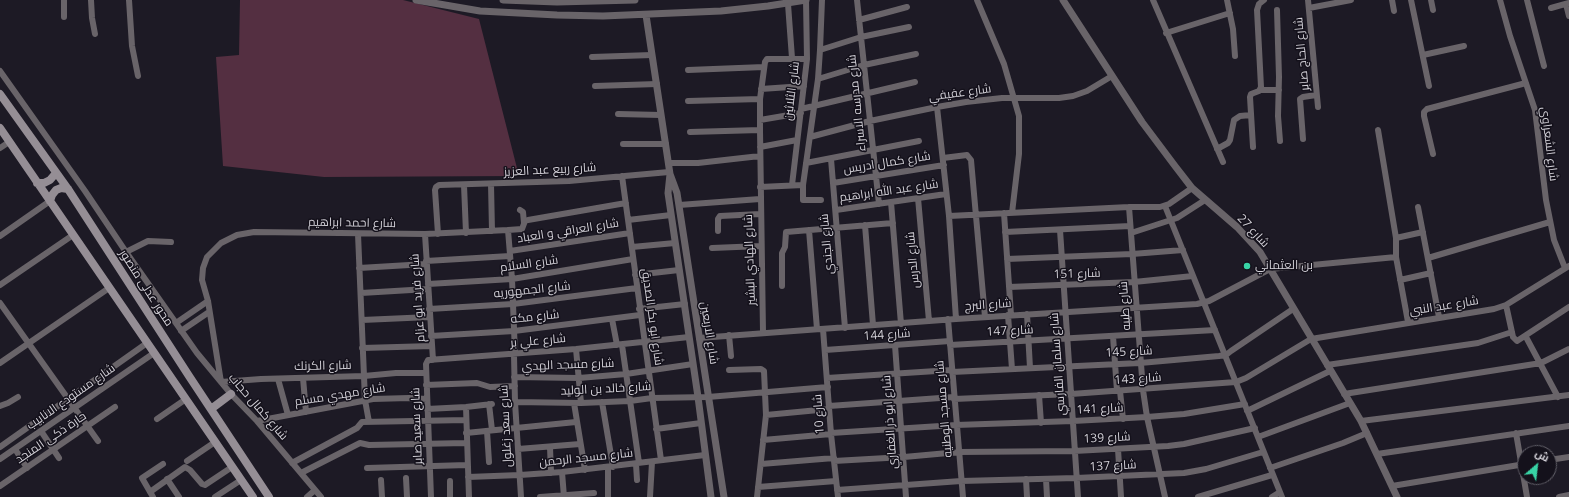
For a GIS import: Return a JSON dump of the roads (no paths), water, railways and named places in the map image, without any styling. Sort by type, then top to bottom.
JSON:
[{"type":"main road","name":"محور عدلى منصور","points":[[0,94],[68,189],[269,497]]},
{"type":"main road","points":[[0,128],[253,497]]},
{"type":"main road","points":[[37,183],[44,183],[50,180],[56,173]]},
{"type":"main road","points":[[50,201],[56,190],[61,188],[68,189]]},
{"type":"main road","points":[[211,409],[231,394]]},
{"type":"street","points":[[64,0],[64,17]]},
{"type":"street","points":[[91,0],[95,34]]},
{"type":"street","points":[[129,0],[132,46],[138,76]]},
{"type":"street","points":[[416,0],[480,11],[580,16],[721,11],[788,4],[806,0]]},
{"type":"street","points":[[503,0],[533,2],[635,0]]},
{"type":"street","name":"شارع الثلاثين","points":[[792,185],[807,59],[806,0]]},
{"type":"street","name":"شارع الثلاثين","points":[[803,184],[818,79],[822,0]]},
{"type":"street","name":"شارع مدرسه الاسراء","points":[[857,0],[879,204]]},
{"type":"street","points":[[977,0],[1004,64],[1019,116],[1020,135],[1012,213]]},
{"type":"street","name":"شارع 27","points":[[1063,0],[1150,133],[1192,188],[1250,240],[1260,252],[1361,421],[1397,497]]},
{"type":"street","points":[[1153,0],[1222,162]]},
{"type":"street","points":[[1228,0],[1235,56]]},
{"type":"street","points":[[1260,90],[1261,64],[1257,10],[1259,4],[1264,0]]},
{"type":"street","name":"شارع الحاج صابر","points":[[1308,0],[1318,107]]},
{"type":"street","points":[[1309,8],[1351,0]]},
{"type":"street","points":[[1392,0],[1394,11]]},
{"type":"street","points":[[1411,0],[1429,86]]},
{"type":"street","points":[[1431,0],[1433,10]]},
{"type":"street","name":"شارع الشعراوي","points":[[1500,0],[1536,115],[1542,179],[1550,222],[1554,240],[1567,267]]},
{"type":"street","points":[[1527,0],[1544,66]]},
{"type":"street","points":[[533,2],[534,14]]},
{"type":"street","points":[[1551,8],[1563,3],[1569,16]]},
{"type":"street","points":[[788,4],[792,58]]},
{"type":"street","points":[[859,20],[907,7]]},
{"type":"street","points":[[1277,10],[1279,77],[1278,116],[1280,141]]},
{"type":"street","points":[[1166,32],[1230,13]]},
{"type":"street","name":"شارع الاربعين","points":[[646,14],[668,163],[677,192],[724,497]]},
{"type":"street","points":[[820,50],[861,37],[909,27]]},
{"type":"street","points":[[1423,55],[1464,46]]},
{"type":"street","points":[[818,79],[864,65],[916,54]]},
{"type":"street","points":[[592,57],[652,55]]},
{"type":"street","points":[[688,70],[765,64],[767,59],[807,59]]},
{"type":"street","name":"شارع الهادي البشير","points":[[763,332],[760,214],[760,99],[765,64]]},
{"type":"street","name":"شارع كمال حجاب","points":[[0,71],[181,331],[231,394],[257,421],[321,497]]},
{"type":"street","name":"شارع عفيفي","points":[[810,136],[870,121],[937,107],[984,100],[1059,98],[1073,96],[1086,91],[1112,76]]},
{"type":"street","points":[[760,120],[915,82]]},
{"type":"street","points":[[1433,154],[1424,116],[1424,112],[1427,109],[1526,83]]},
{"type":"street","points":[[595,86],[657,84]]},
{"type":"street","points":[[761,89],[804,86]]},
{"type":"street","points":[[1253,146],[1250,96],[1252,93],[1260,90],[1278,90]]},
{"type":"street","points":[[1303,139],[1300,99],[1303,97],[1316,95]]},
{"type":"street","points":[[688,102],[760,99]]},
{"type":"street","points":[[937,107],[949,216],[956,318]]},
{"type":"street","points":[[618,114],[661,115]]},
{"type":"street","points":[[1217,149],[1228,143],[1230,140],[1234,120],[1240,116],[1251,115]]},
{"type":"street","points":[[690,132],[760,130]]},
{"type":"street","points":[[1378,130],[1396,238],[1396,257],[1408,322]]},
{"type":"street","points":[[760,147],[797,140]]},
{"type":"street","points":[[806,163],[919,141]]},
{"type":"street","points":[[0,148],[9,142]]},
{"type":"street","points":[[623,144],[666,144]]},
{"type":"street","points":[[943,158],[967,155],[971,158],[985,317]]},
{"type":"street","points":[[668,163],[698,163],[760,156]]},
{"type":"street","name":"شارع الجندي","points":[[831,159],[845,328]]},
{"type":"street","name":"شارع كمال ادريس","points":[[833,183],[944,165]]},
{"type":"street","name":"شارع الاربعين","points":[[670,173],[668,187],[675,243],[711,497]]},
{"type":"street","name":"شارع ربيع عبد العزيز","points":[[438,234],[435,190],[436,187],[439,186],[569,181],[670,173]]},
{"type":"street","name":"شارع ابو بكر الصديق","points":[[622,176],[661,460]]},
{"type":"street","points":[[491,184],[492,232]]},
{"type":"street","points":[[760,187],[803,184],[804,200],[821,200]]},
{"type":"street","points":[[464,185],[466,233]]},
{"type":"street","points":[[949,216],[1165,206],[1192,188]]},
{"type":"street","name":"شارع عبد الله ابراهيم","points":[[836,210],[946,194]]},
{"type":"street","name":"شارع الدرس","points":[[918,198],[929,321]]},
{"type":"street","points":[[679,205],[760,199]]},
{"type":"street","points":[[1005,232],[1130,229],[1172,221],[1205,200]]},
{"type":"street","points":[[0,236],[50,201]]},
{"type":"street","points":[[891,202],[901,324]]},
{"type":"street","name":"شارع احمد ابراهيم","points":[[222,382],[208,301],[202,280],[203,268],[207,257],[221,243],[230,238],[245,233],[258,232],[438,234],[492,232],[522,229],[524,223],[528,220],[626,203]]},
{"type":"street","points":[[1165,206],[1281,495],[1272,497]]},
{"type":"street","name":"شارع طيبه","points":[[1129,207],[1143,390],[1165,497]]},
{"type":"street","points":[[1418,207],[1439,317]]},
{"type":"street","points":[[520,210],[523,212],[524,223]]},
{"type":"street","points":[[1004,213],[1009,287],[1012,369]]},
{"type":"street","points":[[718,232],[718,219],[720,216],[760,214]]},
{"type":"street","points":[[628,220],[672,216]]},
{"type":"street","points":[[1428,258],[1550,222]]},
{"type":"street","points":[[782,286],[782,253],[785,247],[785,234],[787,232],[893,223]]},
{"type":"street","points":[[865,225],[873,326]]},
{"type":"street","name":"شارع سعد زغلول","points":[[508,230],[512,279],[515,402],[521,497]]},
{"type":"street","name":"شارع 10","points":[[809,230],[820,329],[825,350],[831,433],[838,497]]},
{"type":"street","name":"شارع سلمان الفارسي","points":[[1060,230],[1078,497]]},
{"type":"street","points":[[1396,238],[1423,232]]},
{"type":"street","name":"شارع العراقي و العباد","points":[[359,268],[510,254],[630,233]]},
{"type":"street","points":[[358,234],[365,400],[369,422]]},
{"type":"street","name":"شارع فريد ابو عزام","points":[[425,234],[433,360]]},
{"type":"street","points":[[0,286],[74,235]]},
{"type":"street","points":[[126,252],[148,241],[171,242]]},
{"type":"street","points":[[632,247],[675,243]]},
{"type":"street","points":[[712,248],[761,246]]},
{"type":"street","points":[[1007,259],[1132,254],[1183,250]]},
{"type":"street","points":[[1270,269],[1396,257]]},
{"type":"street","name":"شارع السلام","points":[[361,293],[512,279],[633,259]]},
{"type":"street","name":"شارع عبد النبي","points":[[1311,339],[1483,311],[1506,305],[1567,267]]},
{"type":"street","name":"شارع البرج","points":[[699,338],[763,332],[901,324],[956,318],[1136,308],[1204,302],[1270,269]]},
{"type":"street","points":[[635,275],[679,270]]},
{"type":"street","points":[[1400,280],[1431,273]]},
{"type":"street","name":"شارع 151","points":[[1009,287],[1134,282],[1193,276]]},
{"type":"street","points":[[0,363],[110,288]]},
{"type":"street","name":"شارع الجمهوريه","points":[[429,309],[513,304],[637,288]]},
{"type":"street","points":[[176,323],[208,301]]},
{"type":"street","points":[[0,303],[98,441]]},
{"type":"street","name":"شارع مكه","points":[[431,336],[514,330],[612,319],[684,304]]},
{"type":"street","points":[[1506,305],[1514,340],[1517,341],[1526,337],[1569,307]]},
{"type":"street","name":"شارع 145","points":[[828,378],[897,373],[1140,363],[1226,355],[1294,309]]},
{"type":"street","points":[[181,331],[210,312]]},
{"type":"street","points":[[1028,314],[1030,368]]},
{"type":"street","points":[[362,320],[430,318]]},
{"type":"street","points":[[612,319],[620,345],[630,400],[638,464],[636,480]]},
{"type":"street","name":"شارع مسجد الوطنيه","points":[[948,319],[963,497]]},
{"type":"street","name":"شارع 147","points":[[950,343],[1010,342],[1215,330]]},
{"type":"street","points":[[1247,411],[1329,368],[1478,343],[1512,332]]},
{"type":"street","points":[[729,335],[731,356]]},
{"type":"street","points":[[1113,336],[1115,364],[1123,419]]},
{"type":"street","name":"شارع علي بر","points":[[433,360],[576,349],[689,337]]},
{"type":"street","points":[[1526,337],[1558,397]]},
{"type":"street","name":"شارع 143","points":[[766,415],[899,401],[1143,390],[1236,382],[1246,378],[1311,339]]},
{"type":"street","name":"شارع مستودع الانابيب","points":[[0,447],[148,343]]},
{"type":"street","name":"شارع 144","points":[[825,350],[950,343]]},
{"type":"street","name":"شارع ابو ذر الغفاري","points":[[895,345],[906,497]]},
{"type":"street","points":[[362,348],[432,346]]},
{"type":"street","points":[[576,349],[581,403]]},
{"type":"street","points":[[1344,394],[1541,363],[1569,349]]},
{"type":"street","name":"شارع مستودع الانابيب","points":[[0,460],[154,353]]},
{"type":"street","name":"شارع سعيد صابر","points":[[431,497],[426,363],[428,360],[433,360]]},
{"type":"street","name":"شارع مسجد الهدي","points":[[514,377],[579,378],[626,374],[693,364]]},
{"type":"street","points":[[729,370],[762,368],[764,371],[766,415],[757,497]]},
{"type":"street","name":"شارع الكرنك","points":[[222,382],[364,376],[396,373],[426,373]]},
{"type":"street","points":[[303,378],[306,412]]},
{"type":"street","points":[[278,379],[288,415]]},
{"type":"street","points":[[426,385],[476,384],[490,387],[515,386]]},
{"type":"street","name":"شارع خالد بن الوليد","points":[[515,402],[581,403],[652,398],[708,397],[828,387]]},
{"type":"street","points":[[1039,395],[1041,422]]},
{"type":"street","points":[[0,406],[18,397]]},
{"type":"street","points":[[1361,421],[1558,397],[1569,397]]},
{"type":"street","name":"شارع مهدي مسلم","points":[[257,421],[365,400],[391,398],[427,399]]},
{"type":"street","points":[[157,419],[186,399]]},
{"type":"street","points":[[602,402],[610,467],[608,497]]},
{"type":"street","points":[[574,403],[585,470]]},
{"type":"street","points":[[1258,437],[1350,403]]},
{"type":"street","points":[[427,408],[466,407],[491,404],[489,462]]},
{"type":"street","name":"شارع 141","points":[[763,440],[902,428],[1123,419],[1184,414],[1244,404]]},
{"type":"street","name":"حارة ذكى المنجد","points":[[0,486],[115,407]]},
{"type":"street","points":[[466,407],[469,497]]},
{"type":"street","points":[[292,463],[357,428],[362,422],[466,420]]},
{"type":"street","points":[[466,433],[576,422]]},
{"type":"street","points":[[656,429],[701,424]]},
{"type":"street","points":[[1377,454],[1569,426]]},
{"type":"street","name":"شارع 139","points":[[761,464],[834,459],[904,457],[959,452],[1074,451],[1154,447],[1184,444],[1255,428]]},
{"type":"street","points":[[41,431],[59,458]]},
{"type":"street","points":[[1198,497],[1271,471],[1367,433]]},
{"type":"street","points":[[1516,433],[1519,445]]},
{"type":"street","points":[[187,461],[215,442]]},
{"type":"street","points":[[301,473],[359,443],[369,445],[466,443]]},
{"type":"street","points":[[518,449],[580,444]]},
{"type":"street","points":[[550,447],[551,473]]},
{"type":"street","points":[[15,449],[27,468]]},
{"type":"street","points":[[1118,449],[1121,497]]},
{"type":"street","name":"شارع 137","points":[[837,490],[961,481],[1076,478],[1195,472],[1263,452]]},
{"type":"street","name":"شارع مسجد الرحمن","points":[[468,477],[520,476],[585,470],[705,455]]},
{"type":"street","points":[[1557,459],[1569,457]]},
{"type":"street","points":[[650,497],[652,462]]},
{"type":"street","points":[[163,464],[142,478],[151,494],[167,479],[185,467],[188,468],[202,484],[205,485],[232,467]]},
{"type":"street","points":[[367,468],[468,465]]},
{"type":"street","points":[[1392,486],[1517,465]]},
{"type":"street","points":[[562,472],[564,496]]},
{"type":"street","points":[[406,478],[407,497]]},
{"type":"street","points":[[167,479],[179,497]]},
{"type":"street","points":[[1026,479],[1027,497]]},
{"type":"street","points":[[1046,479],[1047,497]]},
{"type":"street","points":[[217,496],[241,480]]},
{"type":"street","points":[[381,480],[382,497]]},
{"type":"street","points":[[450,481],[450,497]]},
{"type":"street","points":[[758,487],[836,481]]},
{"type":"street","points":[[1526,485],[1527,497]]},
{"type":"street","points":[[307,497],[316,490]]},
{"type":"street","points":[[540,497],[594,493]]},
{"type":"street","points":[[1559,497],[1569,495]]},
{"type":"place","name":"بن العثماني","points":[[1247,266]]}]
